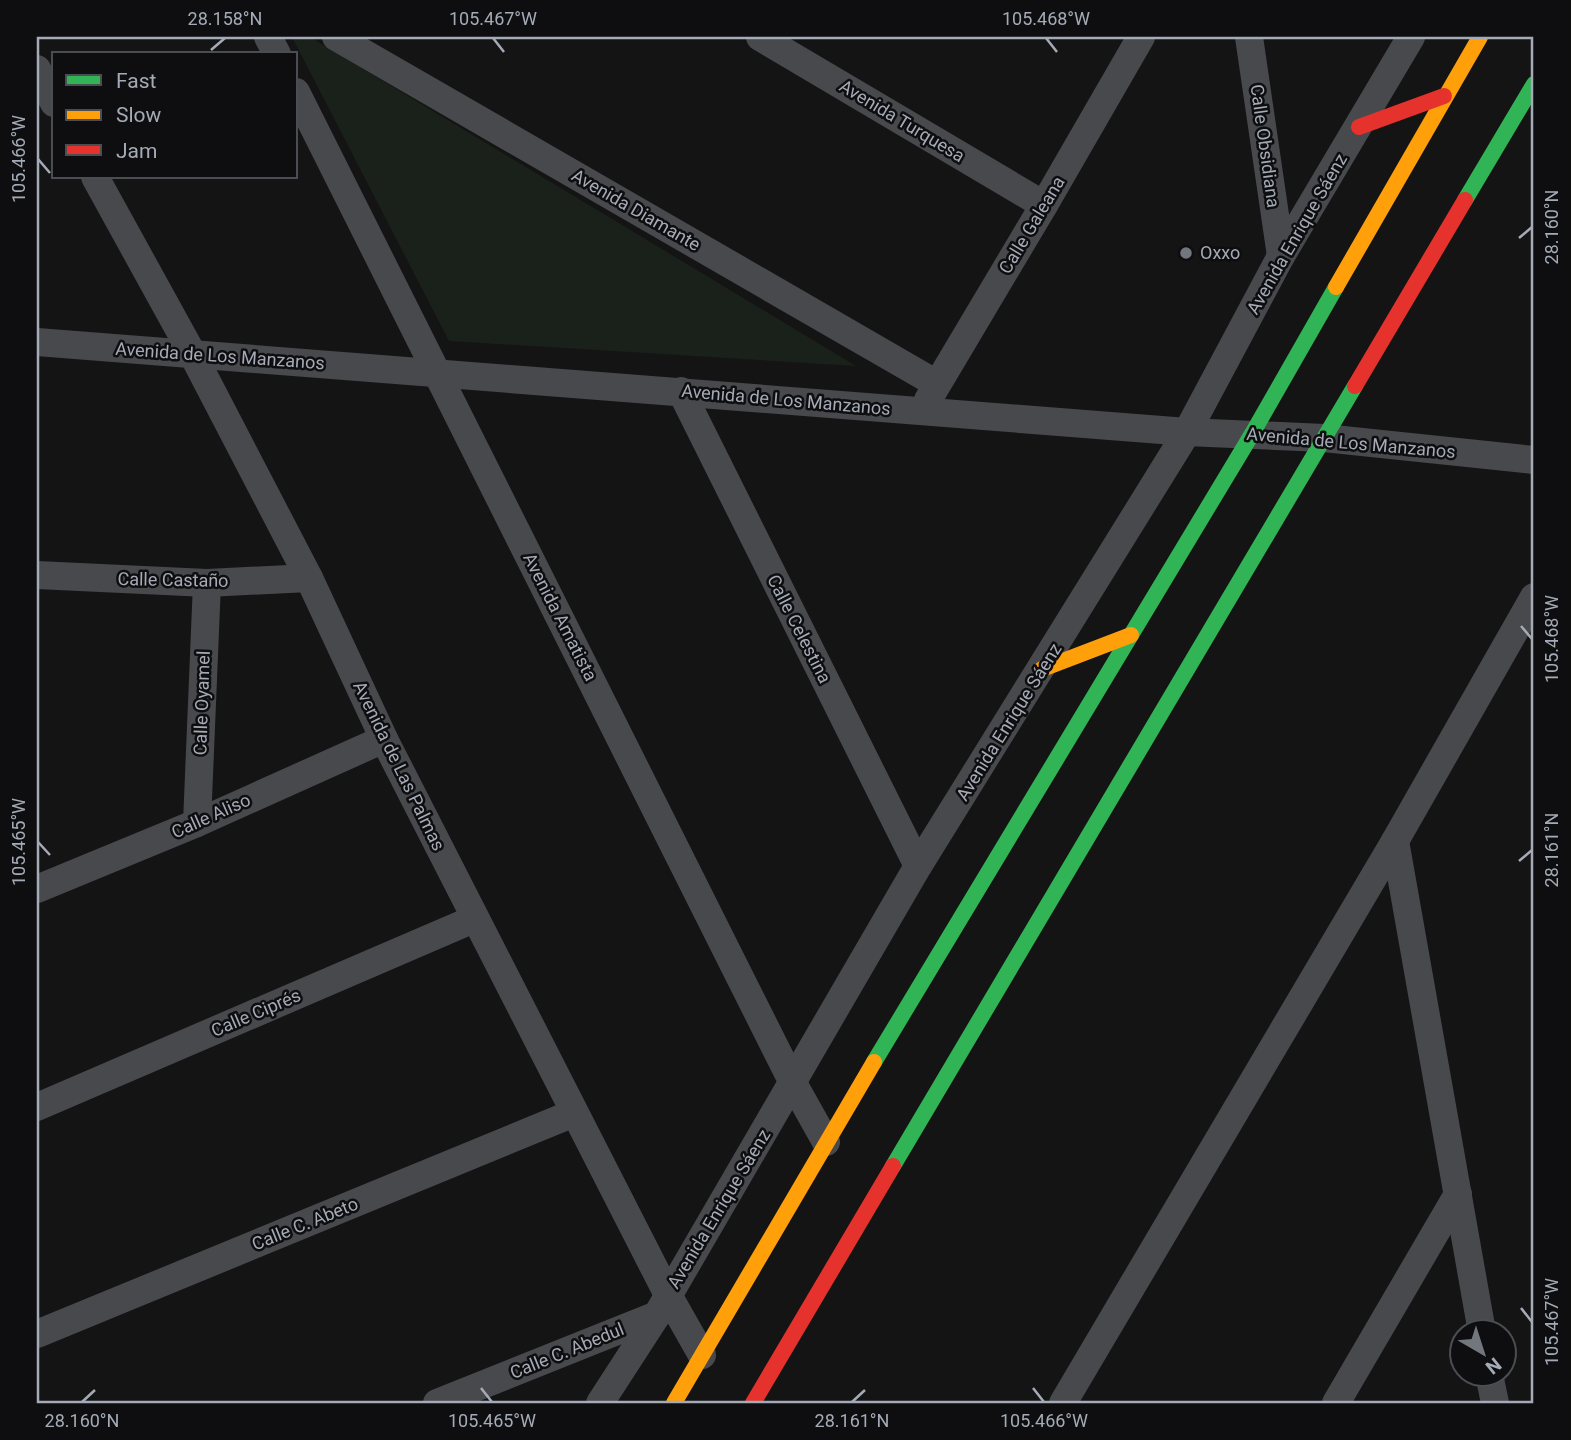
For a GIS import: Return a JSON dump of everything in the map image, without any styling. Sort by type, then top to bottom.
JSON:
[{"type":"street","name":"Avenida Diamante","points":[[336,37],[937,384]]},
{"type":"street","name":"Avenida Turquesa","points":[[760,37],[1044,205]]},
{"type":"street","name":"Calle Galeana","points":[[921,411],[1141,37]]},
{"type":"street","name":"Calle Obsidiana","points":[[1249,37],[1281,256]]},
{"type":"street","name":"Avenida Enrique Sáenz","points":[[600,1403],[663,1305],[918,866],[1187,432],[1281,256],[1412,37]]},
{"type":"street","points":[[674,1403],[826,1142],[1252,434],[1480,37]]},
{"type":"street","points":[[37,69],[52,98]]},
{"type":"street","points":[[753,1403],[1534,84]]},
{"type":"street","name":"Avenida Amatista","points":[[298,96],[793,1083],[826,1142]]},
{"type":"street","points":[[1359,127],[1444,96]]},
{"type":"street","name":"Avenida de Las Palmas","points":[[96,178],[192,353],[309,578],[384,738],[574,1113],[663,1305],[702,1355]]},
{"type":"street","name":"Avenida de Los Manzanos","points":[[37,342],[1187,432],[1324,438],[1534,460]]},
{"type":"street","name":"Calle Celestina","points":[[681,391],[918,866]]},
{"type":"street","name":"Calle Castaño","points":[[37,575],[207,583],[309,578]]},
{"type":"street","name":"Calle Oyamel","points":[[197,823],[207,583]]},
{"type":"street","points":[[1063,1403],[1395,841],[1534,597]]},
{"type":"street","points":[[1042,669],[1131,635]]},
{"type":"street","name":"Calle Aliso","points":[[37,889],[197,823],[384,738]]},
{"type":"street","points":[[1395,841],[1480,1318]]},
{"type":"street","name":"Calle Ciprés","points":[[37,1107],[474,919]]},
{"type":"street","name":"Calle C. Abeto","points":[[37,1334],[574,1113]]},
{"type":"street","points":[[1336,1403],[1458,1194]]},
{"type":"street","name":"Calle C. Abedul","points":[[437,1403],[663,1305]]},
{"type":"shaded area","points":[[292,37],[310,37],[856,366],[449,341]]},
{"type":"traffic: fast","points":[[1465,200],[1534,84]]},
{"type":"traffic: fast","points":[[874,1062],[1252,434],[1336,287]]},
{"type":"traffic: fast","points":[[893,1166],[1355,386]]},
{"type":"traffic: slow","points":[[1336,287],[1480,37]]},
{"type":"traffic: slow","points":[[1042,669],[1131,635]]},
{"type":"traffic: slow","points":[[674,1403],[874,1062]]},
{"type":"traffic: jam","points":[[1359,127],[1444,96]]},
{"type":"traffic: jam","points":[[1355,386],[1465,200]]},
{"type":"traffic: jam","points":[[753,1403],[893,1166]]},
{"type":"place","name":"Oxxo","points":[[1186,253]]}]
